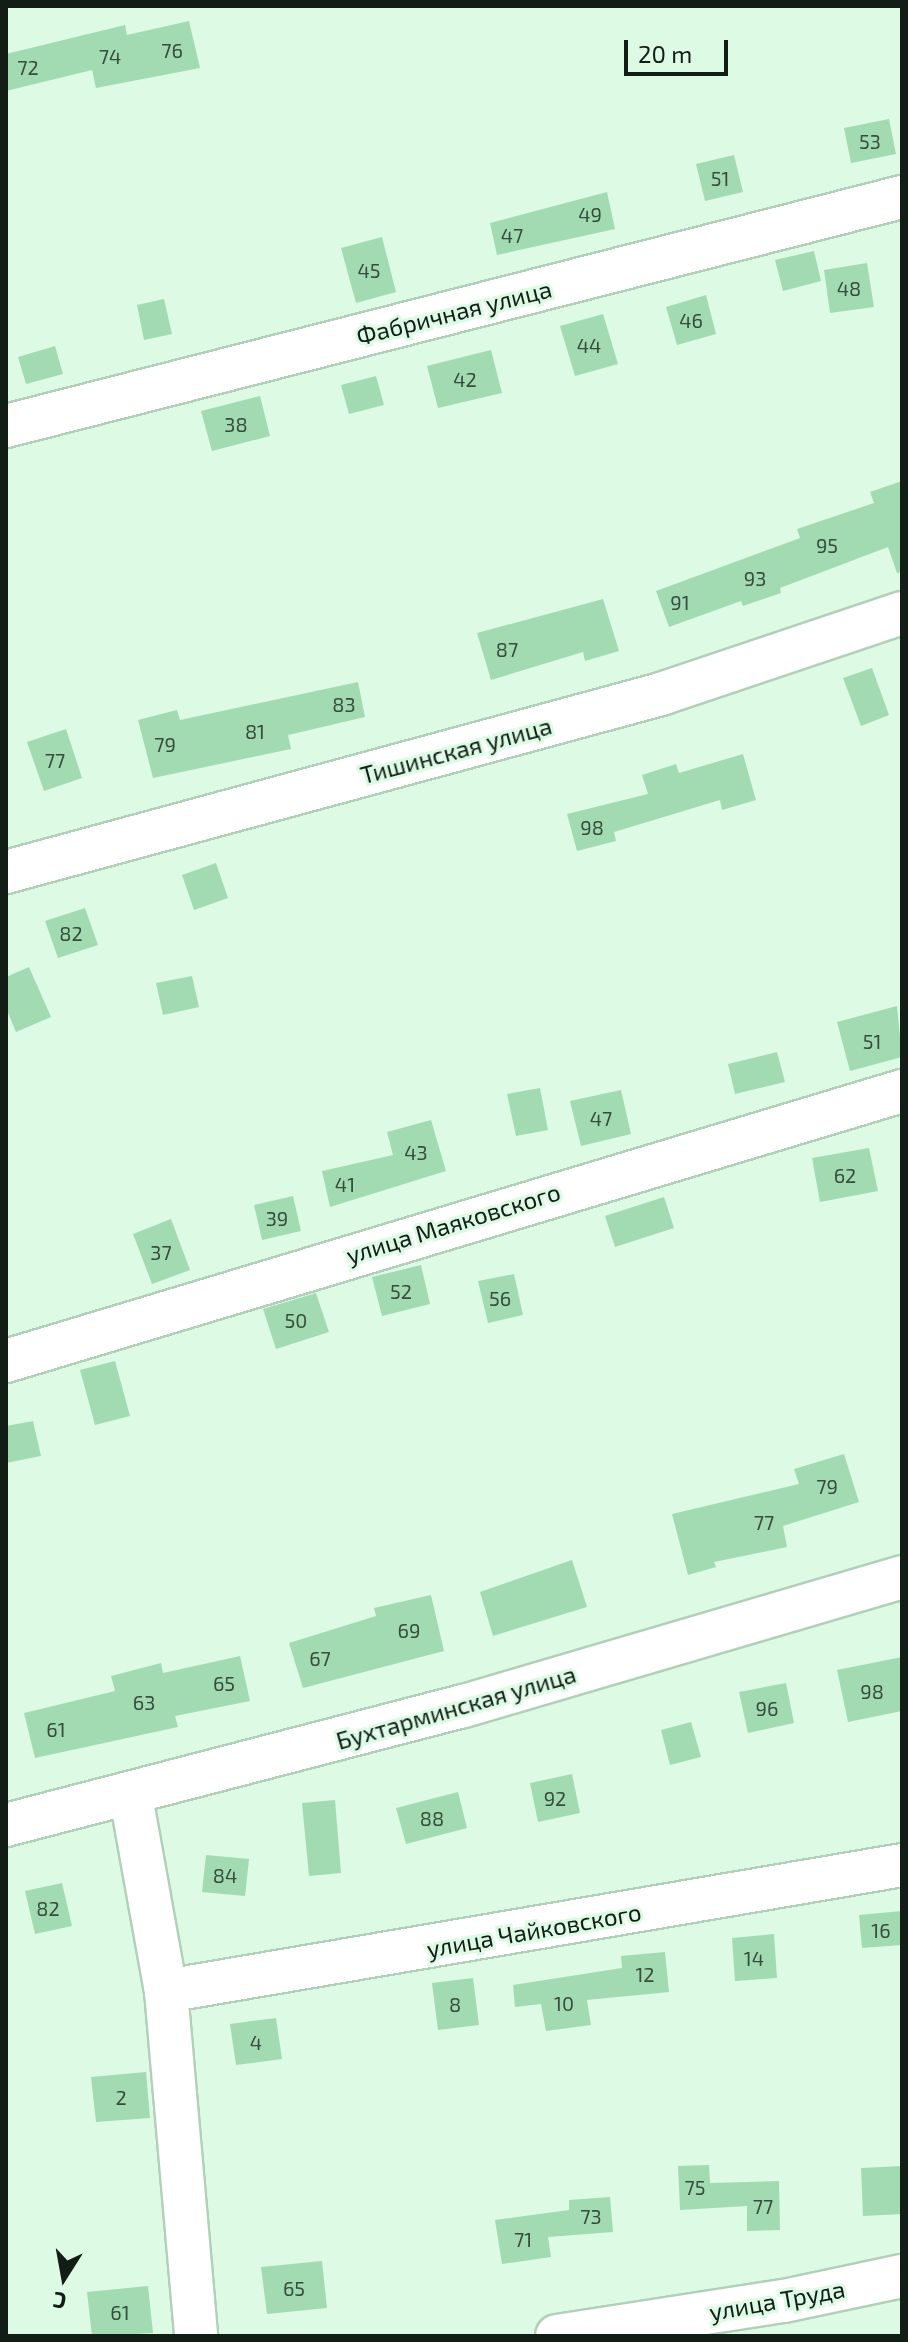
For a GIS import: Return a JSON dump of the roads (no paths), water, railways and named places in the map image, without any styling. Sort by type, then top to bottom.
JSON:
[{"type":"street","name":"Фабричная улица","points":[[6,426],[902,197]]},
{"type":"street","name":"Тишинская улица","points":[[6,872],[661,694],[902,613]]},
{"type":"street","name":"улица Маяковского","points":[[6,1361],[902,1091]]},
{"type":"street","name":"Бухтарминская улица","points":[[6,1825],[131,1797],[464,1706],[902,1577]]},
{"type":"street","points":[[131,1797],[166,1991],[196,2336]]},
{"type":"street","name":"улица Чайковского","points":[[166,1991],[902,1865]]},
{"type":"street","name":"улица Труда","points":[[557,2336],[784,2301],[902,2276]]}]
